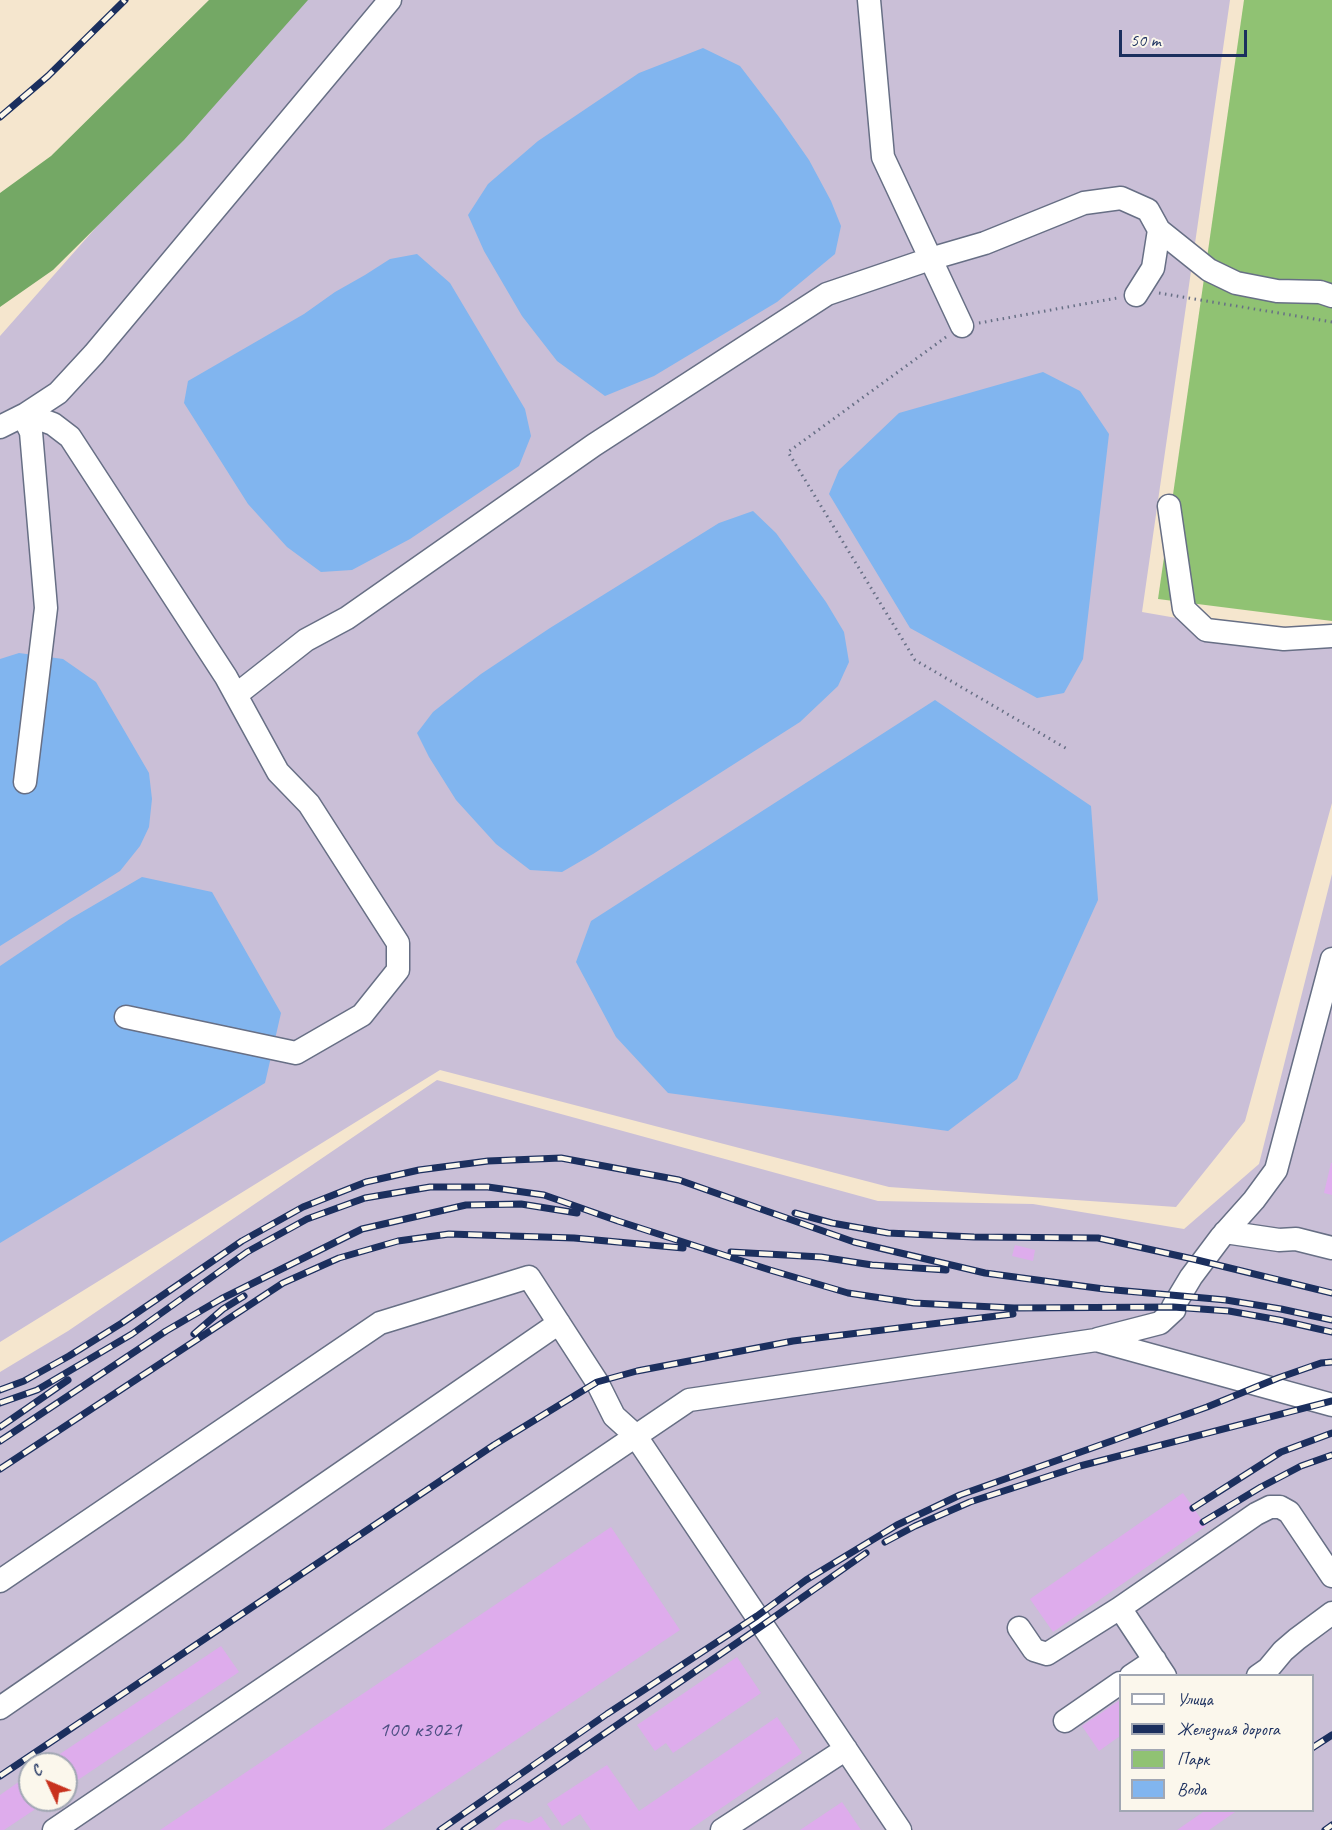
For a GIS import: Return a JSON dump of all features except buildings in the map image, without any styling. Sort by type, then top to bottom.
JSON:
[{"type":"lane","points":[[0,427],[25,415],[58,393],[94,354],[390,0]]},
{"type":"lane","points":[[869,0],[883,158],[962,326]]},
{"type":"lane","points":[[236,695],[306,640],[347,618],[594,445],[827,294],[985,243],[1084,203],[1121,198],[1148,210],[1159,230],[1209,270],[1236,283],[1277,291],[1320,292],[1332,296]]},
{"type":"lane","points":[[1137,295],[1153,268],[1159,230]]},
{"type":"lane","points":[[25,415],[53,424],[70,437],[226,677],[278,772],[309,804],[398,943],[398,970],[362,1015],[296,1053],[126,1017]]},
{"type":"lane","points":[[25,415],[31,432],[46,608],[25,782]]},
{"type":"lane","points":[[1169,506],[1184,609],[1206,630],[1284,639],[1332,636]]},
{"type":"lane","points":[[54,1830],[689,1400],[1096,1340],[1160,1323],[1174,1310],[1173,1306],[1178,1296],[1191,1277],[1276,1170],[1332,959]]},
{"type":"lane","points":[[1226,1232],[1279,1240],[1296,1239],[1332,1248]]},
{"type":"lane","points":[[0,1581],[380,1323],[529,1277],[597,1382],[614,1416],[635,1435],[900,1830]]},
{"type":"lane","points":[[0,1708],[559,1323]]},
{"type":"lane","points":[[1096,1340],[1332,1405]]},
{"type":"lane","points":[[1020,1628],[1034,1650],[1047,1654],[1120,1608],[1256,1514],[1270,1507],[1280,1507],[1288,1512],[1332,1576]]},
{"type":"lane","points":[[1120,1608],[1160,1668],[1138,1674]]},
{"type":"lane","points":[[1261,1674],[1283,1651],[1332,1612]]},
{"type":"lane","points":[[1065,1721],[1119,1684]]},
{"type":"lane","points":[[722,1830],[846,1749]]},
{"type":"path","points":[[1069,750],[915,660],[788,452],[962,326],[1153,292],[1332,322]]},
{"type":"shaded area","points":[[297,0],[1230,0],[1142,612],[1332,645],[1332,803],[1245,1121],[1176,1207],[889,1187],[440,1070],[0,1342],[0,336]]},
{"type":"shaded area","points":[[1332,874],[1332,1830],[0,1830],[0,1372],[68,1331],[437,1080],[878,1201],[1033,1204],[1184,1229],[1259,1164]]},
{"type":"green space","points":[[209,0],[308,0],[184,140],[53,270],[0,307],[0,193],[51,156]]},
{"type":"green space","points":[[1244,0],[1332,0],[1332,621],[1158,599]]},
{"type":"water","points":[[703,48],[740,66],[809,160],[831,201],[841,226],[835,254],[777,302],[654,376],[605,396],[557,361],[522,316],[484,251],[468,215],[488,184],[538,141],[639,73]]},
{"type":"water","points":[[417,254],[450,283],[525,409],[531,436],[519,466],[410,539],[352,570],[321,572],[287,547],[248,504],[184,403],[188,381],[304,314],[335,292],[390,259]]},
{"type":"water","points":[[1043,372],[1080,391],[1109,434],[1083,659],[1064,693],[1037,698],[910,628],[829,494],[839,470],[899,413]]},
{"type":"water","points":[[753,511],[776,533],[826,602],[844,632],[849,662],[838,686],[800,722],[593,854],[562,872],[530,870],[496,844],[456,800],[417,733],[433,712],[481,674],[550,628],[719,523]]},
{"type":"water","points":[[19,653],[63,659],[96,682],[149,773],[152,799],[149,827],[140,846],[120,871],[0,946],[0,659]]},
{"type":"water","points":[[935,700],[1091,806],[1098,900],[1017,1079],[948,1131],[668,1093],[616,1037],[576,962],[591,921]]},
{"type":"water","points":[[142,877],[212,892],[281,1013],[265,1083],[0,1243],[0,966],[70,919]]},
{"type":"railway","points":[[0,117],[48,76],[125,0]]},
{"type":"railway","points":[[0,1390],[24,1381],[69,1356],[122,1323],[242,1241],[303,1207],[366,1182],[419,1170],[488,1161],[561,1158],[679,1180],[854,1242],[985,1273],[1104,1289],[1226,1300],[1332,1320]]},
{"type":"railway","points":[[0,1403],[37,1390],[132,1334],[247,1252],[307,1219],[365,1198],[430,1187],[488,1187],[544,1195],[618,1221],[848,1293],[914,1303],[1014,1308],[1173,1307],[1229,1311],[1332,1332]]},
{"type":"railway","points":[[0,1441],[166,1331],[221,1299],[362,1229],[466,1205],[521,1204],[577,1213]]},
{"type":"railway","points":[[795,1213],[832,1223],[888,1233],[974,1237],[1098,1238],[1332,1293]]},
{"type":"railway","points":[[0,1469],[283,1283],[339,1258],[398,1241],[449,1234],[574,1238],[683,1248]]},
{"type":"railway","points":[[731,1252],[821,1257],[872,1265],[946,1270]]},
{"type":"railway","points":[[194,1334],[223,1309],[244,1296]]},
{"type":"railway","points":[[0,1776],[494,1445],[597,1382],[637,1371],[793,1341],[1013,1314]]},
{"type":"railway","points":[[440,1830],[607,1714],[757,1616],[806,1580],[897,1525],[960,1495],[1207,1407],[1278,1378],[1321,1363],[1332,1362]]},
{"type":"railway","points":[[0,1427],[68,1380]]},
{"type":"railway","points":[[885,1542],[970,1502],[1080,1466],[1332,1401]]},
{"type":"railway","points":[[1193,1508],[1281,1452],[1332,1433]]},
{"type":"railway","points":[[1203,1522],[1301,1466],[1332,1455]]},
{"type":"railway","points":[[464,1830],[866,1553]]},
{"type":"railway","points":[[1314,1747],[1332,1735]]},
{"type":"railway","points":[[1325,1830],[1332,1825]]}]
